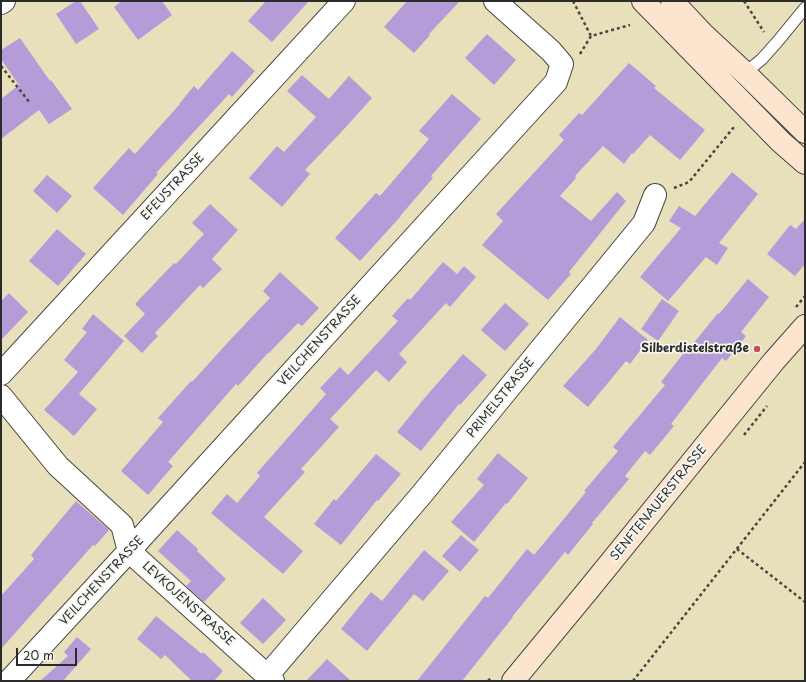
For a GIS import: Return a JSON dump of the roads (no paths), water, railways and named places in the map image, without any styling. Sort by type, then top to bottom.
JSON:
[{"type":"street","points":[[1,4],[4,1]]},
{"type":"street","name":"EFEUSTRASSE","points":[[1,374],[344,1]]},
{"type":"street","name":"VEILCHENSTRASSE","points":[[9,681],[556,82],[562,64],[550,51],[495,1]]},
{"type":"street","points":[[643,1],[781,142],[805,163]]},
{"type":"street","points":[[672,1],[703,34],[805,132]]},
{"type":"street","name":"PRIMELSTRASSE","points":[[270,678],[644,223],[655,195]]},
{"type":"street","name":"SENFTENAUERSTRASSE","points":[[513,681],[589,590],[774,361],[805,326]]},
{"type":"street","points":[[1,396],[58,466],[122,525],[129,551]]},
{"type":"street","name":"LEVKOJENSTRASSE","points":[[129,551],[270,678]]},
{"type":"lane","points":[[745,73],[762,59],[805,8]]},
{"type":"place","name":"Silberdistelstraße","points":[[757,349]]}]
